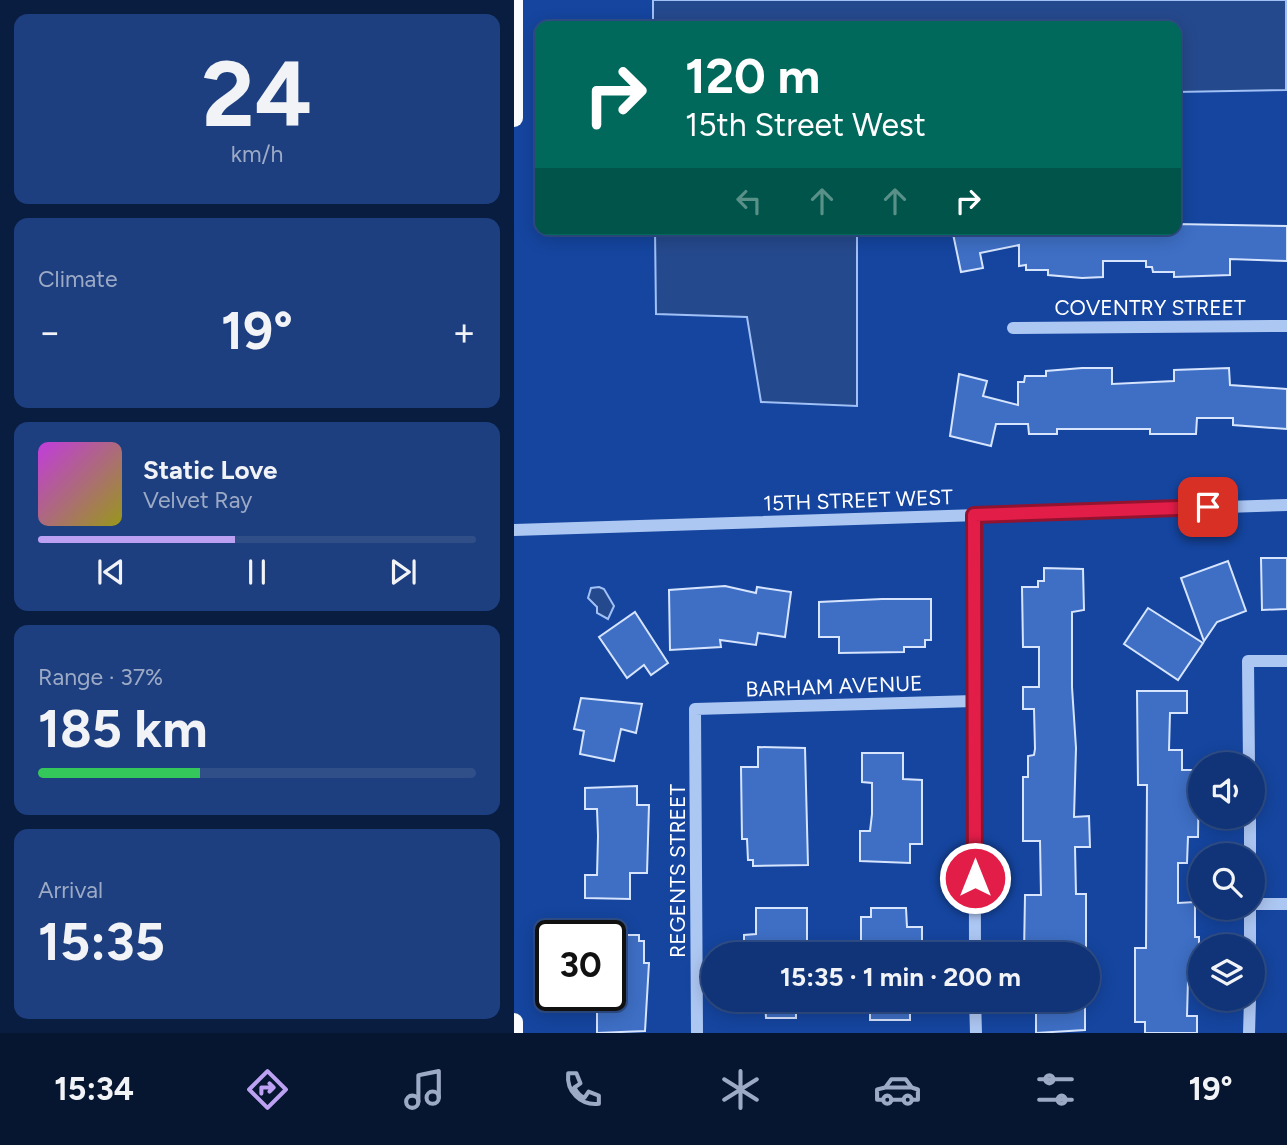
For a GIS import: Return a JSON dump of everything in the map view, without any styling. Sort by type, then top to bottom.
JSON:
[{"type":"main road","points":[[514,0],[514,118]]},
{"type":"main road","points":[[514,1022],[514,1033]]},
{"type":"street","name":"COVENTRY STREET","points":[[1013,328],[1286,326]]},
{"type":"street","name":"15TH STREET WEST","points":[[514,530],[1286,505]]},
{"type":"street","points":[[974,515],[975,942]]},
{"type":"street","points":[[1249,752],[1248,661],[1286,661]]},
{"type":"street","name":"BARHAM AVENUE","points":[[695,709],[974,701]]},
{"type":"street","name":"REGENTS STREET","points":[[695,709],[697,1033]]},
{"type":"street","points":[[1265,905],[1286,904]]},
{"type":"street","points":[[1249,1033],[1250,1011]]},
{"type":"street","points":[[975,1012],[975,1033]]},
{"type":"water","points":[[653,0],[1286,0],[1286,90],[1181,92],[1181,21],[653,21]]},
{"type":"water","points":[[655,235],[857,235],[857,406],[761,402],[747,317],[656,314]]},
{"type":"water","points":[[591,588],[604,589],[614,606],[608,619],[597,613],[597,607],[588,598]]},
{"type":"building","points":[[1181,224],[1287,226],[1287,261],[1230,259],[1230,275],[1174,277],[1174,272],[1153,272],[1152,267],[1146,267],[1146,261],[1103,261],[1103,277],[1048,275],[1048,270],[1026,270],[1026,265],[1019,266],[1019,245],[980,253],[983,268],[961,272],[953,235],[1181,235]]},
{"type":"building","points":[[1112,368],[1112,384],[1174,381],[1174,370],[1229,368],[1230,385],[1287,389],[1287,429],[1233,425],[1233,418],[1197,418],[1196,434],[1150,434],[1150,429],[1057,429],[1057,434],[1029,434],[1028,424],[996,424],[991,446],[950,436],[959,374],[987,381],[983,396],[1018,405],[1018,382],[1024,382],[1025,376],[1046,376],[1046,371]]},
{"type":"building","points":[[1261,558],[1287,558],[1287,609],[1262,610]]},
{"type":"building","points":[[1228,561],[1246,611],[1217,622],[1204,641],[1181,578]]},
{"type":"building","points":[[1044,568],[1083,569],[1084,610],[1072,612],[1072,687],[1076,748],[1074,817],[1089,816],[1090,847],[1075,847],[1076,894],[1086,894],[1086,942],[1024,942],[1025,895],[1041,895],[1040,841],[1023,841],[1023,777],[1028,777],[1028,756],[1034,755],[1035,749],[1034,709],[1023,709],[1023,687],[1039,687],[1039,647],[1023,647],[1022,587],[1038,587],[1038,581],[1044,581]]},
{"type":"building","points":[[725,586],[756,593],[757,587],[791,592],[785,637],[758,633],[756,645],[720,640],[721,647],[670,650],[669,590]]},
{"type":"building","points":[[931,599],[931,640],[925,640],[925,647],[904,647],[904,652],[839,653],[839,637],[819,637],[819,602]]},
{"type":"building","points":[[1148,608],[1203,643],[1178,680],[1124,644]]},
{"type":"building","points":[[635,612],[668,663],[651,675],[644,665],[627,678],[599,637]]},
{"type":"building","points":[[1137,691],[1187,691],[1187,713],[1170,713],[1169,750],[1182,750],[1182,770],[1188,770],[1188,829],[1198,829],[1198,837],[1188,837],[1187,863],[1178,863],[1178,903],[1188,902],[1188,920],[1195,920],[1195,934],[1188,934],[1187,1016],[1197,1016],[1197,1033],[1145,1033],[1145,1022],[1135,1022],[1135,948],[1146,948],[1147,785],[1138,785]]},
{"type":"building","points":[[581,698],[642,704],[636,733],[621,729],[614,761],[580,754],[584,731],[574,729]]},
{"type":"building","points":[[758,747],[805,748],[808,865],[753,866],[753,860],[748,860],[747,839],[742,839],[741,767],[758,767]]},
{"type":"building","points":[[862,753],[903,753],[903,779],[922,780],[922,844],[910,844],[910,863],[860,861],[860,831],[870,831],[872,814],[872,783],[862,782]]},
{"type":"building","points":[[637,786],[637,805],[649,805],[647,873],[630,873],[630,899],[585,898],[585,875],[597,875],[598,836],[597,809],[585,809],[585,788]]},
{"type":"building","points":[[756,908],[807,908],[807,942],[744,942],[744,935],[756,934]]},
{"type":"building","points":[[871,908],[906,908],[907,927],[922,927],[922,942],[861,942],[861,917],[871,917]]},
{"type":"building","points":[[626,935],[639,935],[639,941],[644,941],[644,963],[649,963],[645,1031],[597,1033],[597,1011],[626,1011]]},
{"type":"building","points":[[766,1012],[796,1012],[796,1018],[766,1018]]},
{"type":"building","points":[[870,1012],[910,1012],[910,1020],[870,1020]]},
{"type":"building","points":[[1036,1012],[1085,1012],[1085,1030],[1036,1033]]},
{"type":"route","points":[[975,878],[974,515],[1208,507]]}]
